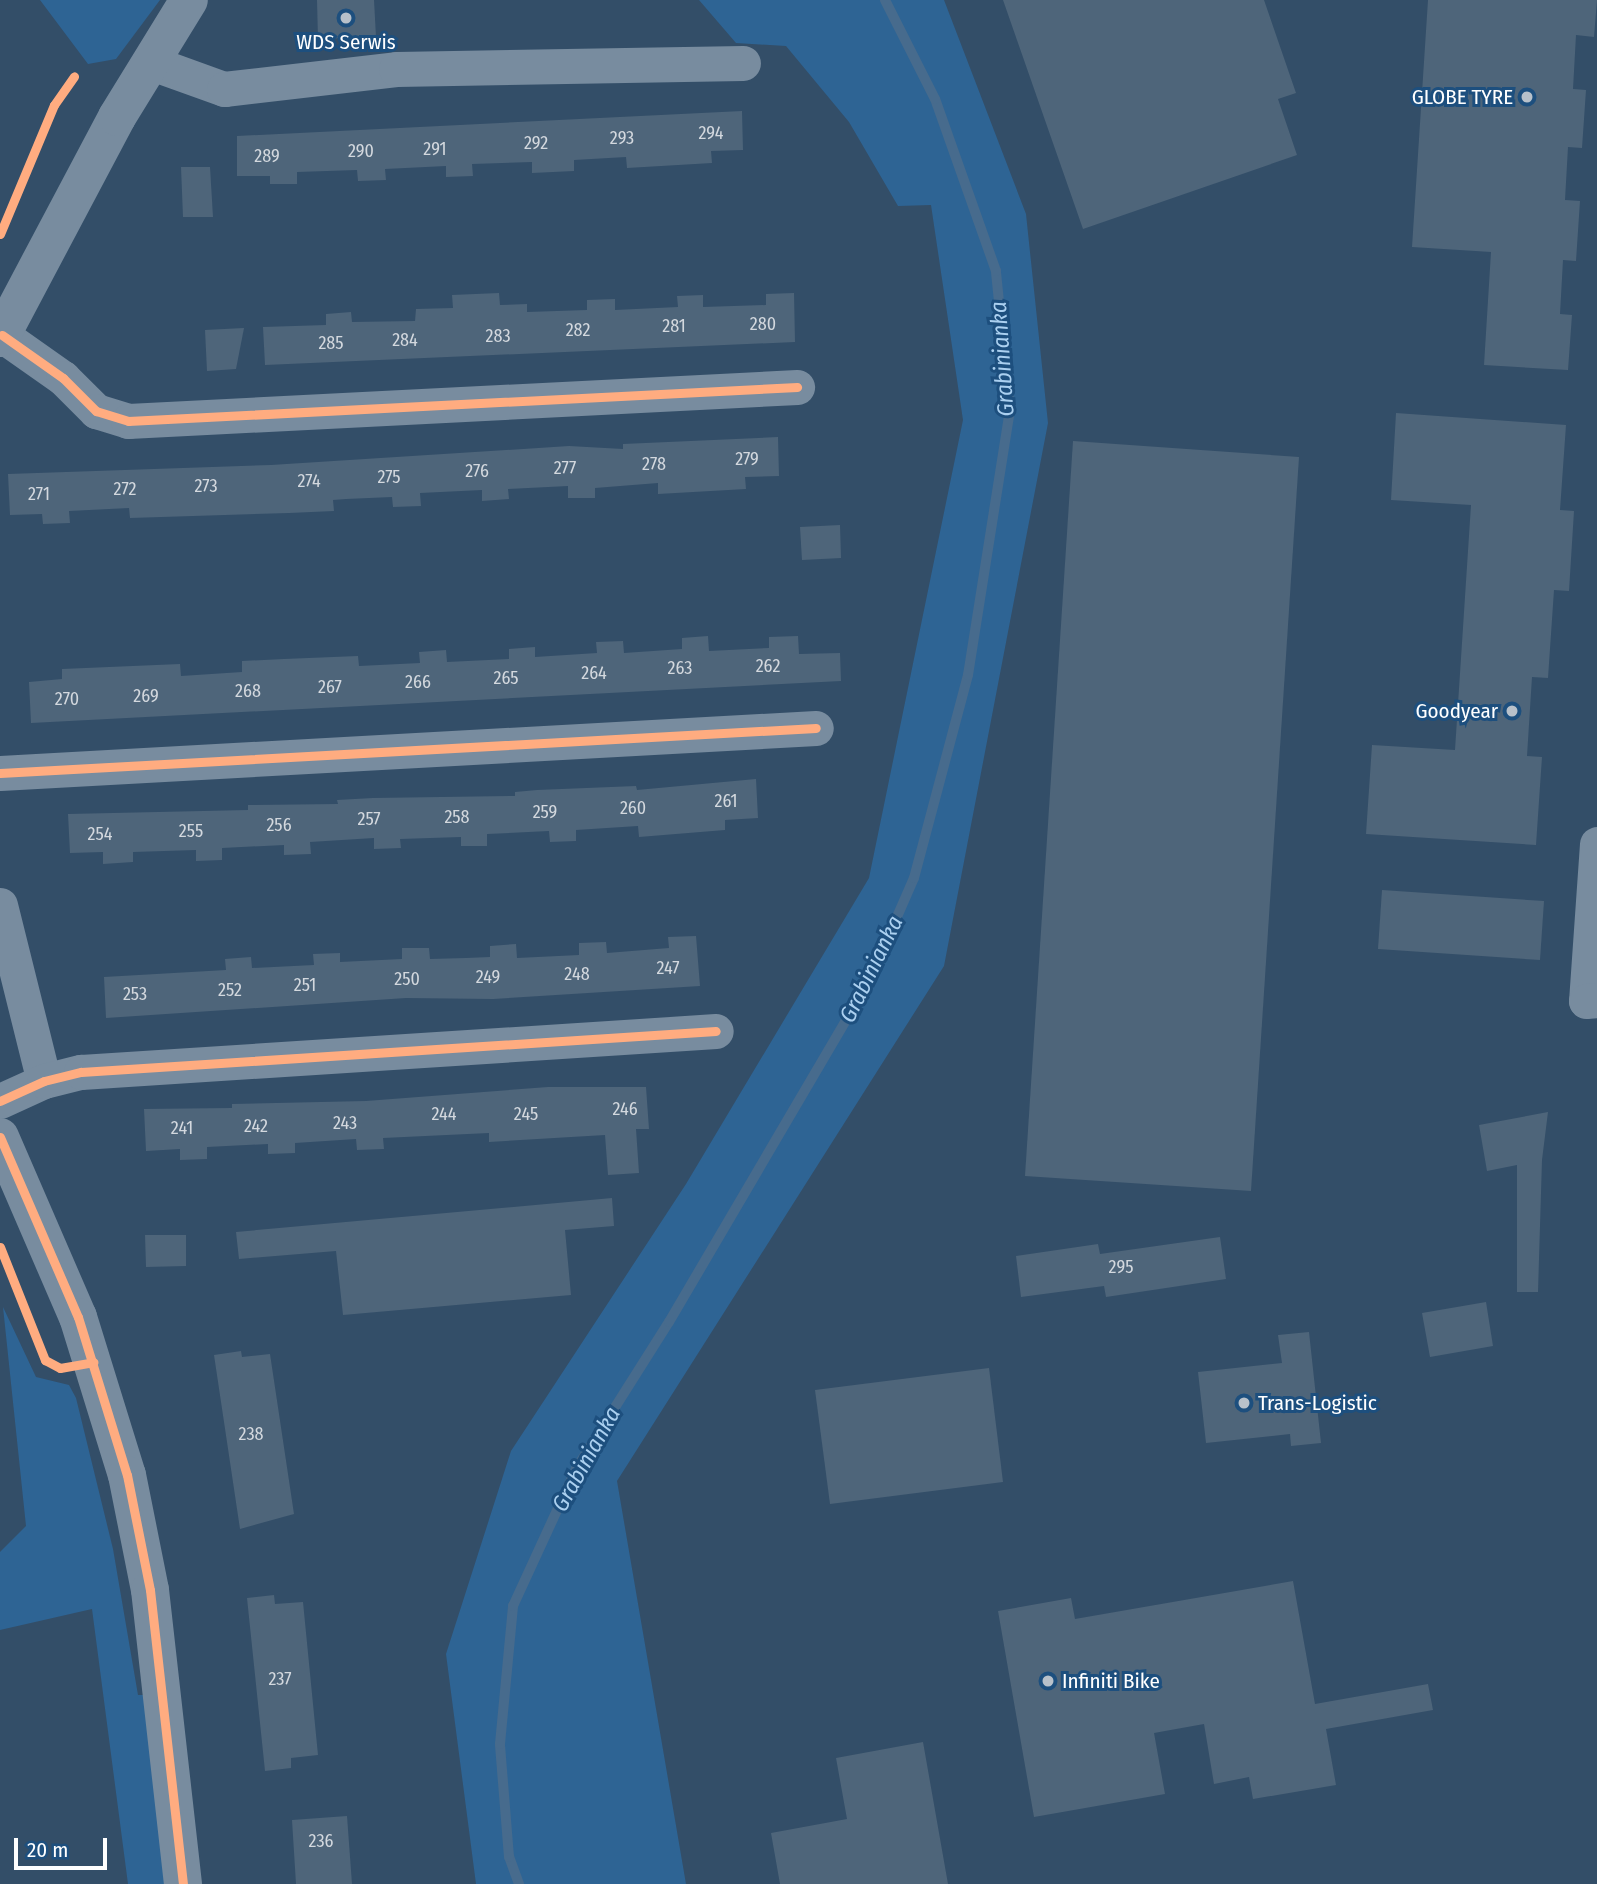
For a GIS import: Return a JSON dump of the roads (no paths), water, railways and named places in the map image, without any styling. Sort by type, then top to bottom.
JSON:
[{"type":"street","points":[[189,0],[149,62],[1,336],[63,378],[96,411],[128,421],[797,387]]},
{"type":"street","points":[[149,62],[223,89],[396,69],[743,63]]},
{"type":"street","points":[[0,773],[816,728]]},
{"type":"street","points":[[1597,844],[1586,1001],[1597,1000]]},
{"type":"street","points":[[0,905],[44,1081]]},
{"type":"street","points":[[0,1101],[44,1081],[80,1072],[716,1031]]},
{"type":"street","points":[[0,1137],[78,1317],[127,1475],[152,1602],[183,1884]]},
{"type":"waterway","name":"Grabinianka","points":[[519,1884],[509,1857],[500,1744],[513,1606],[576,1469],[669,1322],[869,981],[914,878],[968,675],[1010,410],[996,271],[935,99],[885,0]]},
{"type":"place","name":"WDS Serwis","points":[[346,18]]},
{"type":"place","name":"GLOBE TYRE","points":[[1527,97]]},
{"type":"place","name":"Goodyear","points":[[1512,711]]},
{"type":"place","name":"Trans-Logistic","points":[[1244,1403]]},
{"type":"place","name":"Infiniti Bike","points":[[1048,1681]]}]
